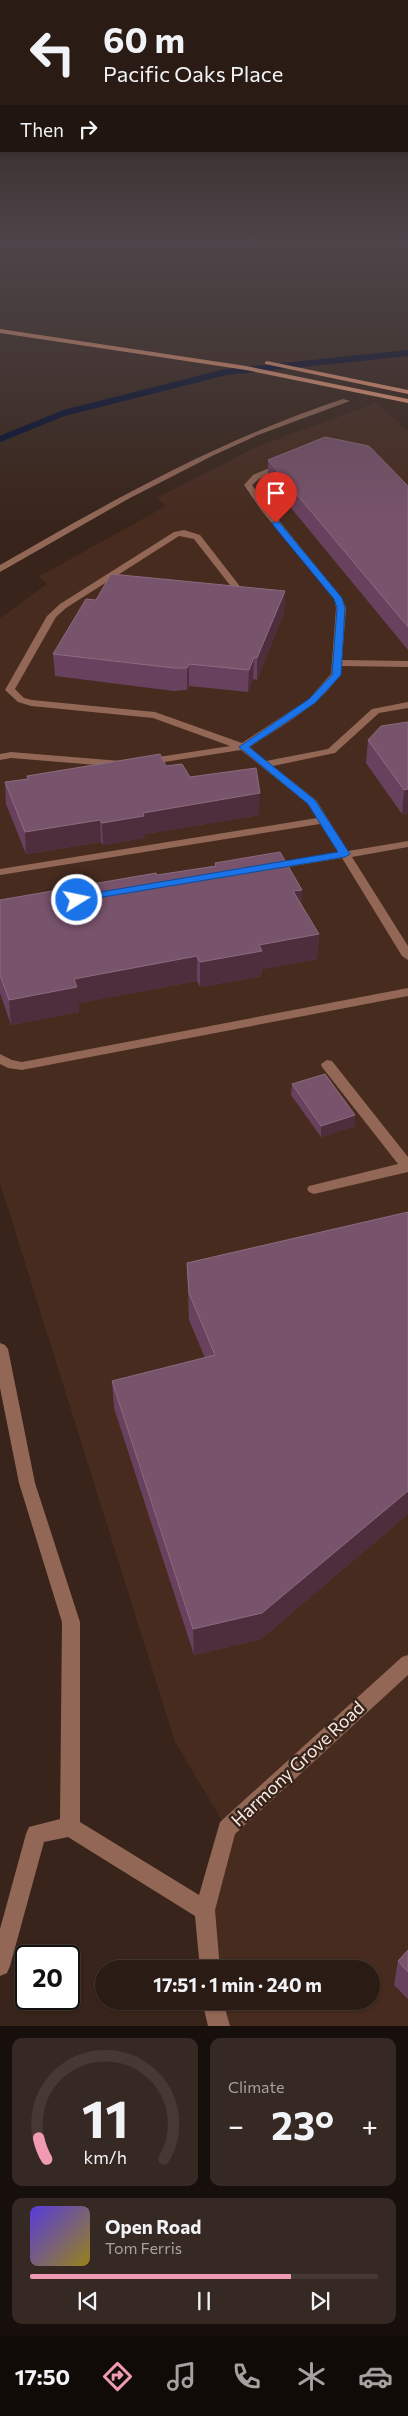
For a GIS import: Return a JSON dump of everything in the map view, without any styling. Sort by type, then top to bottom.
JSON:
[{"type":"main road","points":[[36,336],[178,356],[332,384],[408,401]]},
{"type":"main road","points":[[259,362],[408,392]]},
{"type":"street","points":[[0,569],[131,494],[232,443],[303,413],[346,401]]},
{"type":"street","points":[[0,757],[11,755],[117,764],[243,747],[312,701],[336,675],[339,663],[341,608],[338,598],[264,508],[248,485],[256,477],[292,461]]},
{"type":"street","points":[[236,587],[196,537],[184,533],[177,534],[63,606],[52,616],[10,690],[21,700],[31,703],[155,716],[243,747],[312,802],[408,956]]},
{"type":"street","points":[[339,663],[408,664]]},
{"type":"street","points":[[265,764],[331,751],[376,711],[408,705]]},
{"type":"street","points":[[0,872],[324,820]]},
{"type":"street","points":[[256,869],[408,844]]},
{"type":"street","points":[[0,1058],[8,1064],[22,1066],[408,992]]},
{"type":"street","points":[[314,1189],[408,1167],[327,1064]]},
{"type":"street","points":[[0,1349],[26,1483],[71,1622],[70,1827]]},
{"type":"street","name":"Harmony Grove Road","points":[[209,1960],[205,1910],[227,1829],[408,1663]]},
{"type":"street","points":[[0,1966],[36,1834],[70,1827],[205,1910]]},
{"type":"street","points":[[215,2010],[220,2026]]},
{"type":"shaded area","points":[[376,403],[408,431],[408,2026],[219,2026],[215,2010],[380,2010],[380,1960],[209,1960],[205,1910],[227,1829],[175,1742],[0,1183],[0,618],[47,584],[38,577],[166,506],[157,498],[256,447]]},
{"type":"building","points":[[325,437],[369,446],[408,486],[408,627],[268,460]]},
{"type":"building","points":[[111,574],[285,591],[257,658],[254,657],[249,670],[189,664],[187,668],[174,668],[53,654],[86,599],[96,600]]},
{"type":"building","points":[[408,722],[408,789],[404,790],[368,740],[381,726]]},
{"type":"building","points":[[160,754],[166,766],[182,764],[190,777],[256,768],[260,793],[143,813],[144,816],[102,823],[100,820],[25,832],[5,782],[28,779],[27,776]]},
{"type":"building","points":[[280,852],[302,890],[293,891],[319,934],[259,945],[262,951],[200,962],[197,956],[74,979],[77,987],[9,1000],[0,975],[0,900],[156,873],[157,875],[216,866],[215,863]]},
{"type":"building","points":[[325,1074],[355,1115],[321,1126],[292,1084]]},
{"type":"building","points":[[408,1212],[408,1491],[262,1613],[193,1629],[112,1381],[215,1355],[189,1293],[187,1263]]},
{"type":"building","points":[[408,1950],[408,1972],[398,1961]]},
{"type":"waterway","points":[[0,439],[64,413],[226,372],[408,353]]},
{"type":"route","points":[[77,900],[345,854],[312,802],[243,747],[293,716],[312,701],[336,675],[339,663],[341,608],[338,598],[276,523]]}]
